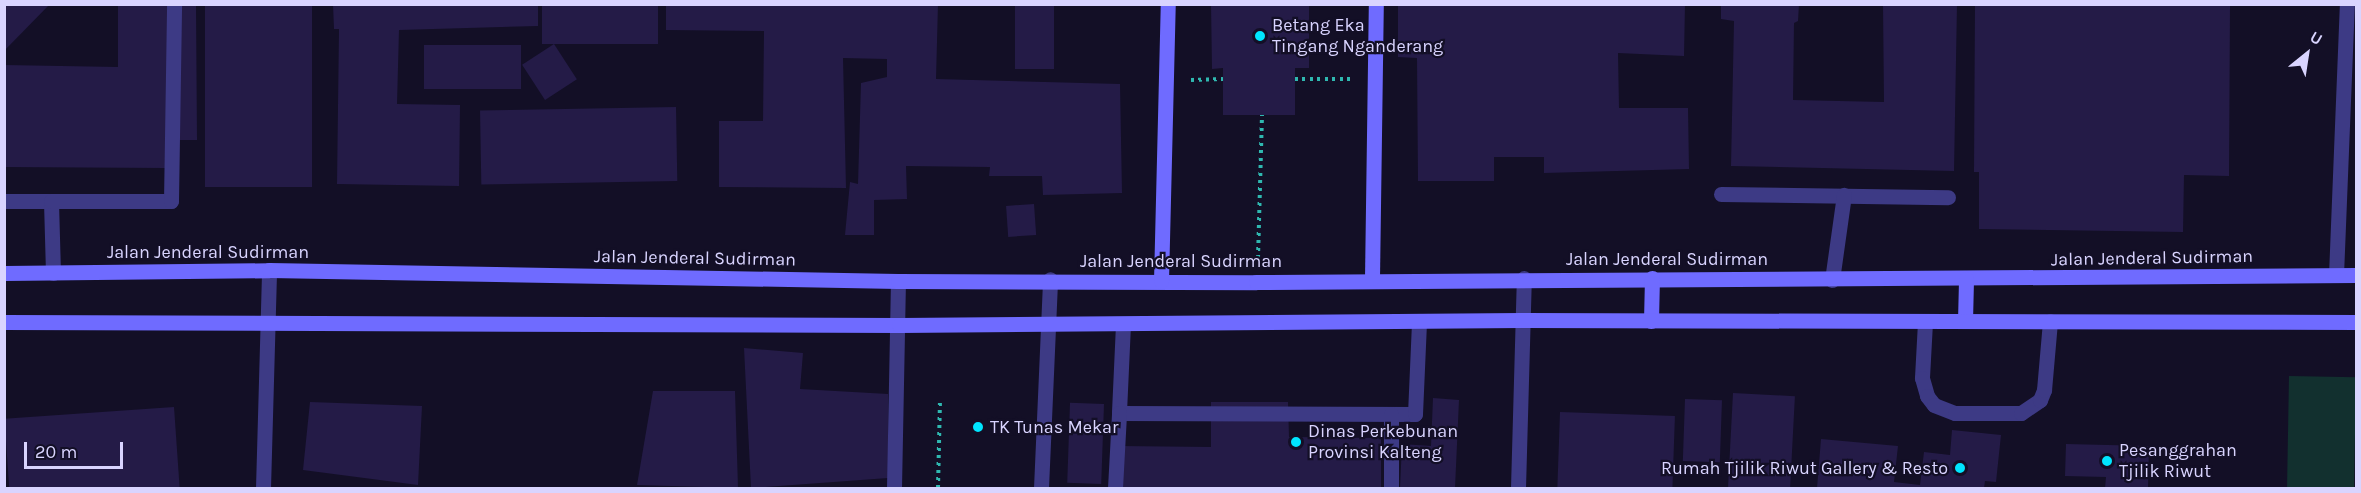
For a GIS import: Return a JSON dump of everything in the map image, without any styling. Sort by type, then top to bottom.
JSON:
[{"type":"main road","points":[[1161,281],[1168,4]]},
{"type":"main road","points":[[1372,279],[1376,4]]},
{"type":"main road","name":"Jalan Jenderal Sudirman","points":[[4,273],[269,270],[898,281],[1050,279],[1256,282],[1524,278],[1832,280],[2356,275]]},
{"type":"main road","points":[[1651,321],[1652,278]]},
{"type":"main road","points":[[1965,321],[1966,279]]},
{"type":"main road","points":[[4,322],[266,320],[899,325],[1522,320],[2356,322]]},
{"type":"street","points":[[4,201],[171,201],[174,4]]},
{"type":"street","points":[[2336,275],[2347,4]]},
{"type":"street","points":[[1721,194],[1948,196]]},
{"type":"street","points":[[1832,280],[1844,195]]},
{"type":"street","points":[[51,201],[53,273]]},
{"type":"street","points":[[263,489],[269,270]]},
{"type":"street","points":[[1518,489],[1524,278]]},
{"type":"street","points":[[1041,489],[1050,279]]},
{"type":"street","points":[[894,489],[899,325],[898,281]]},
{"type":"street","points":[[1119,413],[1415,414],[1419,321]]},
{"type":"street","points":[[1926,322],[1922,378],[1927,396],[1934,405],[1954,413],[2021,413],[2040,400],[2044,390],[2049,321]]},
{"type":"street","points":[[1115,489],[1123,324]]},
{"type":"street","points":[[1391,414],[1391,489]]},
{"type":"path","points":[[1166,80],[1223,79]]},
{"type":"path","points":[[1295,79],[1375,80]]},
{"type":"path","points":[[1256,282],[1262,115]]},
{"type":"path","points":[[938,489],[940,403]]},
{"type":"green space","points":[[2289,376],[2356,377],[2354,488],[2287,488]]},
{"type":"building","points":[[4,4],[50,4],[4,51]]},
{"type":"building","points":[[118,4],[196,4],[197,140],[165,140],[166,168],[4,167],[4,65],[118,67]]},
{"type":"building","points":[[205,4],[312,4],[312,187],[205,187]]},
{"type":"building","points":[[333,4],[538,4],[538,26],[399,30],[397,104],[460,105],[459,186],[337,184],[339,29],[334,29]]},
{"type":"building","points":[[542,4],[658,4],[658,44],[542,44]]},
{"type":"building","points":[[666,4],[938,4],[936,79],[1120,84],[1122,193],[1043,195],[1042,176],[989,176],[990,167],[906,166],[907,199],[874,200],[874,235],[845,235],[850,182],[858,184],[861,83],[887,77],[887,59],[843,58],[846,188],[719,187],[719,121],[763,121],[764,31],[666,30]]},
{"type":"building","points":[[1015,4],[1054,4],[1054,69],[1015,69]]},
{"type":"building","name":"Betang Eka Tingang Nganderang","points":[[1211,4],[1309,4],[1309,68],[1295,68],[1295,115],[1223,115],[1223,68],[1212,69]]},
{"type":"building","points":[[1398,4],[1685,4],[1684,56],[1618,53],[1619,108],[1688,108],[1689,169],[1544,173],[1544,157],[1494,157],[1494,181],[1418,181],[1417,58],[1398,57]]},
{"type":"building","points":[[1721,4],[1799,4],[1798,21],[1794,23],[1793,100],[1884,102],[1883,4],[1957,4],[1954,171],[1731,166],[1734,21],[1721,19]]},
{"type":"building","points":[[1975,4],[2230,4],[2229,176],[2184,175],[2183,232],[1979,229],[1979,172],[1974,172]]},
{"type":"building","points":[[554,44],[577,79],[545,100],[522,65]]},
{"type":"building","points":[[424,45],[521,45],[521,89],[424,89]]},
{"type":"building","points":[[676,107],[677,181],[481,184],[480,110]]},
{"type":"building","points":[[1034,204],[1036,235],[1008,237],[1006,206]]},
{"type":"building","points":[[744,348],[803,353],[800,389],[888,394],[888,478],[751,488]]},
{"type":"building","points":[[653,391],[735,391],[738,488],[637,485]]},
{"type":"building","points":[[1733,393],[1795,396],[1790,488],[1728,488]]},
{"type":"building","points":[[1433,398],[1459,400],[1455,488],[1400,488],[1402,444],[1431,446]]},
{"type":"building","points":[[1685,399],[1722,400],[1720,462],[1683,461]]},
{"type":"building","points":[[310,402],[422,406],[418,485],[303,470]]},
{"type":"building","name":"Dinas Perkebunan Provinsi Kalteng","points":[[1211,402],[1288,402],[1289,437],[1381,438],[1381,488],[1119,488],[1119,446],[1211,447]]},
{"type":"building","points":[[1070,403],[1104,404],[1101,484],[1067,483]]},
{"type":"building","points":[[174,407],[180,488],[9,488],[4,419]]},
{"type":"building","points":[[1560,412],[1675,416],[1672,488],[1557,488]]},
{"type":"building","points":[[1952,430],[2001,435],[1996,482],[1985,481],[1984,488],[1817,488],[1821,439],[1898,446],[1894,482],[1920,485],[1924,452],[1950,455]]},
{"type":"building","name":"Pesanggrahan Tjilik Riwut","points":[[2066,444],[2149,446],[2148,488],[2105,488],[2106,477],[2065,476]]},
{"type":"place","name":"Betang Eka Tingang Nganderang","points":[[1260,36]]},
{"type":"place","name":"TK Tunas Mekar","points":[[978,427]]},
{"type":"place","name":"Dinas Perkebunan Provinsi Kalteng","points":[[1296,442]]},
{"type":"place","name":"Pesanggrahan Tjilik Riwut","points":[[2107,461]]},
{"type":"place","name":"Rumah Tjilik Riwut Gallery & Resto","points":[[1960,468]]}]
